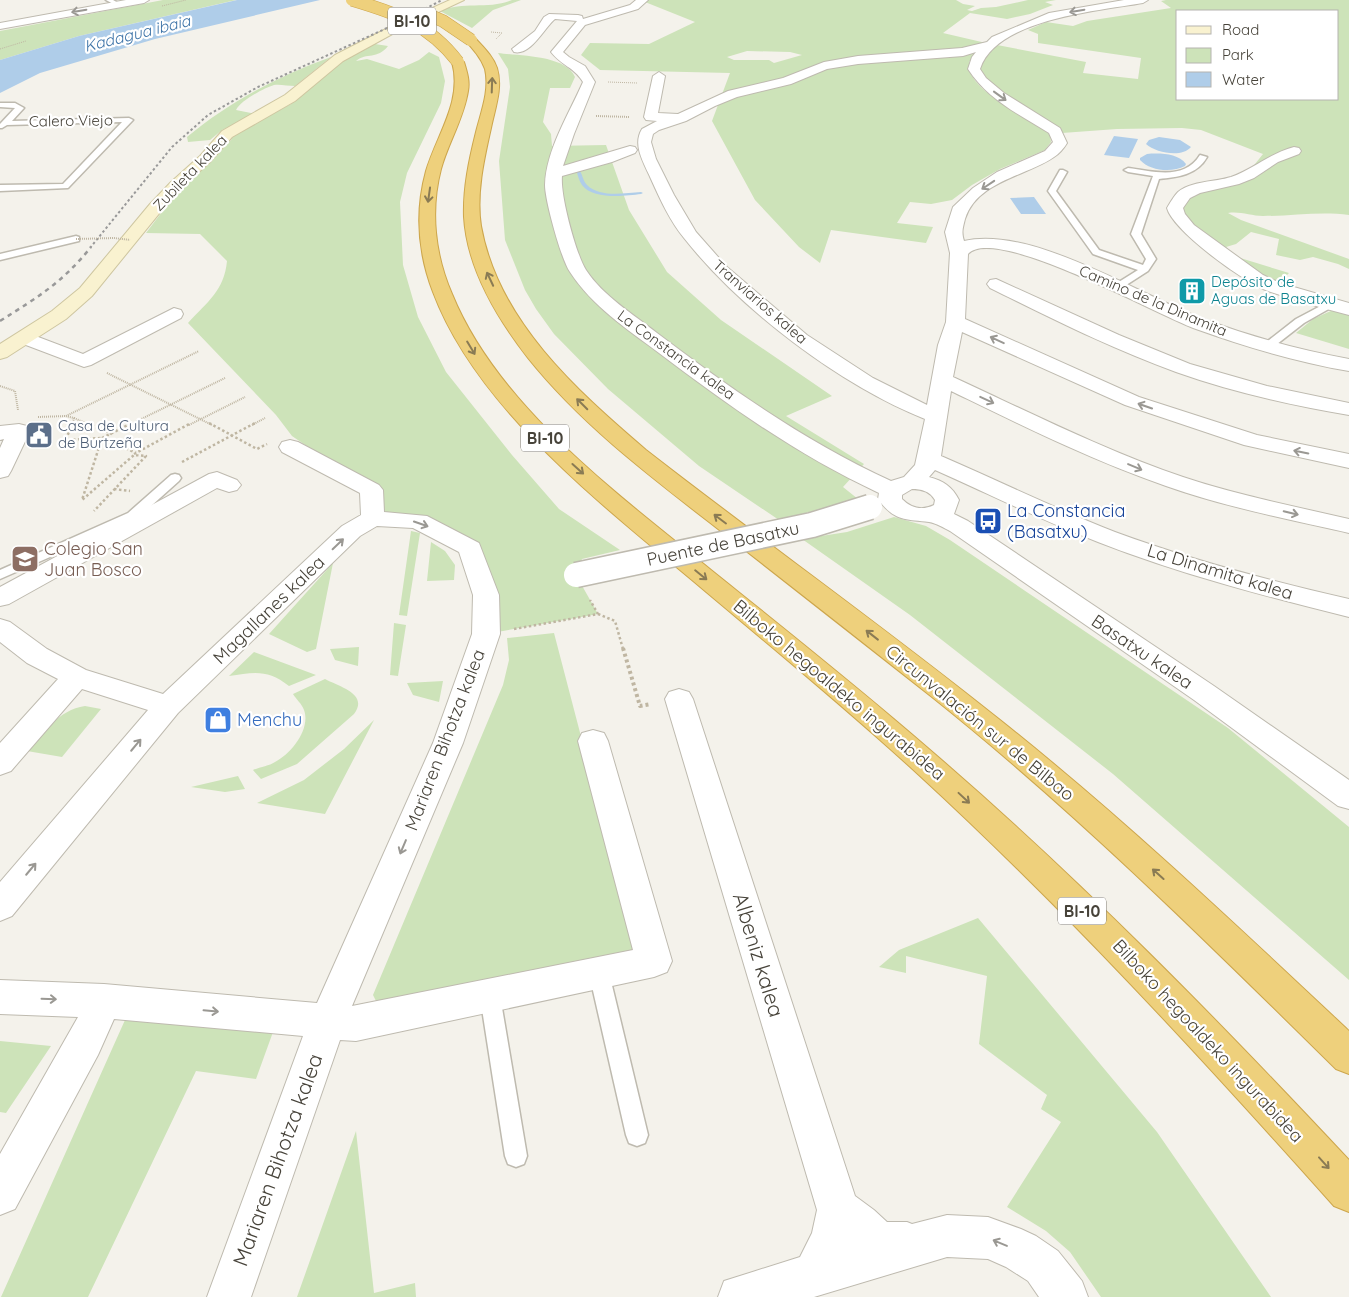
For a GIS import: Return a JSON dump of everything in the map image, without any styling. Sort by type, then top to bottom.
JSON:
[{"type":"highway","name":"Bilboko hegoaldeko ingurabidea","points":[[352,0],[373,6],[417,24],[436,35],[448,46],[458,62],[462,76],[462,91],[431,182],[427,219],[430,254],[436,276],[448,306],[465,338],[502,392],[544,438],[575,466],[650,532],[927,764],[1029,858],[1122,949],[1349,1191]]},
{"type":"highway","name":"Circunvalación sur de Bilbao","points":[[411,8],[443,21],[471,40],[488,62],[492,74],[493,90],[476,166],[473,224],[485,270],[499,298],[513,322],[551,372],[606,427],[645,460],[855,621],[990,728],[1194,906]]},
{"type":"highway","points":[[1194,906],[1349,1030]]},
{"type":"highway","name":"BI-10","points":[[1194,906],[1349,1056]]},
{"type":"street","points":[[0,27],[114,2],[144,0]]},
{"type":"street","name":"Zubileta kalea","points":[[0,353],[59,315],[86,292],[176,185],[205,159],[227,134],[290,98],[339,58],[380,36],[459,0]]},
{"type":"street","points":[[903,485],[926,484],[939,502],[905,512],[903,485],[937,416],[948,345],[955,322],[959,253],[953,232],[962,207],[978,192],[1002,175],[1050,154],[1060,143],[1054,131],[999,96],[981,80],[974,68],[978,57],[996,39],[1049,16],[1143,0]]},
{"type":"street","points":[[579,20],[607,3]]},
{"type":"street","points":[[518,49],[539,33],[548,19],[554,16],[579,20],[639,4]]},
{"type":"street","points":[[7,10],[25,20]]},
{"type":"street","name":"La Constancia kalea","points":[[579,20],[557,52],[565,60],[581,69],[589,82],[557,162],[553,187],[576,269],[608,304],[690,367],[804,446],[869,481],[903,485]]},
{"type":"street","points":[[649,125],[654,127],[681,118],[733,94],[788,81],[824,66],[842,62],[956,53],[991,44]]},
{"type":"street","name":"Tranviarios kalea","points":[[658,80],[644,142],[649,159],[666,195],[689,234],[721,271],[800,340],[866,382],[906,404],[937,416]]},
{"type":"street","points":[[555,173],[607,159],[630,150]]},
{"type":"street","points":[[1294,151],[1273,159],[1234,181],[1194,190],[1184,195],[1175,208],[1177,215],[1188,228],[1257,278],[1274,287],[1349,309]]},
{"type":"street","points":[[956,223],[961,231],[982,242]]},
{"type":"street","points":[[959,253],[967,246],[982,242]]},
{"type":"street","name":"Camino de la Dinamita","points":[[982,242],[1032,251],[1061,262],[1198,324],[1268,346],[1349,365]]},
{"type":"street","points":[[996,284],[1100,335],[1183,368],[1252,390],[1349,409]]},
{"type":"street","points":[[25,338],[84,361],[174,314]]},
{"type":"street","points":[[955,322],[1132,401],[1252,440],[1349,461]]},
{"type":"street","points":[[943,380],[1069,439],[1151,474],[1246,502],[1349,526]]},
{"type":"street","points":[[0,472],[12,427]]},
{"type":"street","points":[[290,447],[371,490],[372,518]]},
{"type":"street","points":[[0,598],[137,518],[217,479],[229,485]]},
{"type":"street","name":"La Dinamita kalea","points":[[903,485],[976,479],[1074,524],[1178,561],[1290,595],[1349,608]]},
{"type":"street","name":"Puente de Basatxu","points":[[576,575],[812,525],[903,485]]},
{"type":"street","name":"Basatxu kalea","points":[[939,502],[1262,712],[1349,775]]},
{"type":"street","name":"Basatxu kalea","points":[[939,502],[945,519],[1262,732],[1349,796]]},
{"type":"street","name":"Mariaren Bihotza kalea","points":[[229,1297],[327,1022],[448,743],[486,634],[486,595],[470,548],[418,522],[372,518]]},
{"type":"street","name":"Magallanes kalea","points":[[0,906],[168,706],[351,531],[372,518]]},
{"type":"street","points":[[0,628],[37,656],[76,677],[168,706]]},
{"type":"street","points":[[0,763],[76,677]]},
{"type":"street","name":"Albeniz kalea","points":[[679,699],[838,1210],[832,1238],[814,1275]]},
{"type":"street","points":[[0,997],[104,1001],[356,1024],[654,961],[593,741]]},
{"type":"street","points":[[0,1194],[85,1042],[104,1001]]},
{"type":"street","points":[[838,1210],[859,1225],[872,1239],[887,1244],[921,1243]]},
{"type":"street","points":[[740,1297],[947,1236],[988,1238],[1021,1252],[1054,1282]]},
{"type":"lane","name":"Calero Viejo","points":[[0,105],[15,105],[20,108],[3,126]]},
{"type":"lane","name":"Calero Viejo","points":[[0,188],[65,186],[114,132],[129,120],[3,126]]},
{"type":"lane","points":[[1148,265],[1136,234],[1156,178],[1194,168],[1203,157]]},
{"type":"lane","points":[[1128,170],[1167,175]]},
{"type":"lane","points":[[1063,172],[1052,191],[1096,252],[1148,265]]},
{"type":"lane","points":[[0,257],[76,239]]},
{"type":"lane","points":[[1117,287],[1148,265]]},
{"type":"lane","points":[[1268,346],[1300,321],[1330,304]]},
{"type":"lane","points":[[0,575],[137,518],[174,472]]},
{"type":"lane","points":[[599,973],[637,1135]]},
{"type":"lane","points":[[490,996],[516,1156]]},
{"type":"path","points":[[607,82],[658,80]]},
{"type":"path","points":[[576,116],[649,125]]},
{"type":"path","points":[[76,239],[114,238],[130,240]]},
{"type":"path","points":[[0,386],[15,390],[12,427],[66,416],[199,351]]},
{"type":"path","points":[[84,361],[173,404],[257,449],[276,440],[290,447]]},
{"type":"path","points":[[74,418],[66,440],[102,438],[226,378]]},
{"type":"path","points":[[102,438],[82,500],[135,454],[245,397]]},
{"type":"path","points":[[66,416],[112,434]]},
{"type":"path","points":[[174,472],[232,435],[266,418]]},
{"type":"path","points":[[102,438],[135,454],[146,456],[93,510],[102,512]]},
{"type":"path","points":[[114,489],[139,492]]},
{"type":"path","points":[[576,575],[598,614]]},
{"type":"path","points":[[486,634],[598,614],[615,622],[640,706],[679,699]]},
{"type":"green space","points":[[163,0],[236,0],[79,36],[0,60],[0,31]]},
{"type":"green space","points":[[512,0],[521,0],[493,10],[472,28],[440,11],[458,6],[494,5]]},
{"type":"green space","points":[[640,0],[956,0],[963,4],[975,6],[967,10],[972,11],[1028,0],[1056,0],[1045,2],[1053,5],[1030,14],[1007,19],[970,13],[943,33],[986,43],[977,47],[828,67],[983,48],[969,62],[971,74],[976,82],[1004,105],[1045,129],[1050,135],[1051,142],[1045,150],[1000,169],[972,185],[952,200],[931,204],[910,202],[897,223],[933,227],[926,243],[831,230],[820,263],[799,247],[755,200],[712,121],[730,73],[600,70],[581,55],[590,43],[649,44],[695,22]],"holes":[[[747,51],[790,52],[802,55],[774,63],[769,60],[734,60],[727,57]]]},
{"type":"green space","points":[[1349,0],[1349,215],[1263,216],[1228,213],[1241,220],[1349,259],[1349,269],[1313,257],[1300,260],[1276,255],[1279,239],[1251,232],[1236,244],[1226,247],[1237,257],[1289,273],[1278,284],[1259,277],[1195,231],[1184,213],[1184,208],[1171,205],[1251,169],[1263,154],[1201,130],[1182,128],[1117,129],[1062,133],[1014,103],[983,78],[980,69],[982,60],[997,45],[1086,62],[1083,73],[1138,79],[1141,58],[1038,43],[1038,34],[1028,30],[1046,22],[1073,26],[1087,21],[1171,8],[1161,1]]},
{"type":"green space","points":[[375,44],[388,46],[376,55],[360,58],[356,61],[367,59],[399,69],[419,60],[429,52],[439,57],[445,81],[441,103],[407,173],[400,202],[403,265],[418,317],[446,372],[512,455],[559,509],[620,550],[582,559],[576,575],[598,614],[486,634],[470,548],[418,521],[373,518],[371,490],[292,436],[276,415],[188,323],[219,288],[227,261],[200,234],[146,233],[180,188],[231,140],[234,134],[247,125],[291,104],[342,61]]},
{"type":"green space","points":[[498,53],[541,58],[562,64],[570,70],[575,77],[570,88],[550,88],[543,122],[551,134],[552,146],[606,145],[629,210],[667,272],[721,320],[832,396],[786,416],[864,464],[843,487],[858,499],[779,520],[699,466],[608,389],[554,334],[525,290],[505,240],[499,161],[510,87],[508,69]]},
{"type":"green space","points":[[331,57],[295,86],[274,85],[247,99],[236,110],[256,114],[222,130],[210,140],[188,142],[187,137],[238,101],[293,72]]},
{"type":"green space","points":[[1333,310],[1349,314],[1349,349],[1296,333],[1313,319]]},
{"type":"green space","points":[[894,517],[926,526],[950,540],[1228,728],[1349,827],[1349,980],[1113,774],[910,615],[802,539],[847,532]]},
{"type":"green space","points":[[411,531],[420,533],[407,616],[399,615]]},
{"type":"green space","points":[[431,542],[445,551],[455,565],[454,580],[427,581]]},
{"type":"green space","points":[[333,563],[316,649],[307,652],[269,634]]},
{"type":"green space","points":[[394,623],[406,625],[398,676],[390,675]]},
{"type":"green space","points":[[554,633],[637,951],[377,1003],[373,995],[503,685],[509,660],[507,638]]},
{"type":"green space","points":[[359,647],[358,666],[335,660],[330,649]]},
{"type":"green space","points":[[254,652],[316,675],[289,686],[267,674],[246,673],[229,676]]},
{"type":"green space","points":[[325,679],[345,688],[355,696],[358,701],[358,707],[354,714],[297,764],[261,779],[253,770],[270,765],[281,758],[293,747],[302,733],[305,725],[304,710],[293,694]]},
{"type":"green space","points":[[443,681],[439,702],[413,695],[407,683]]},
{"type":"green space","points":[[85,706],[101,709],[62,757],[27,751],[59,717],[75,708]]},
{"type":"green space","points":[[374,720],[325,814],[257,803],[304,780],[344,749]]},
{"type":"green space","points":[[238,776],[245,789],[225,792],[191,787]]},
{"type":"green space","points":[[978,918],[1157,1132],[1271,1297],[1101,1297],[1070,1252],[1046,1231],[1007,1207],[1061,1122],[1041,1109],[1047,1095],[979,1044],[987,976],[906,956],[906,973],[879,967],[899,950]]},
{"type":"green space","points":[[125,1020],[273,1032],[256,1079],[196,1071],[88,1297],[1,1297]]},
{"type":"green space","points":[[0,1041],[51,1046],[6,1113],[0,1112]]},
{"type":"green space","points":[[356,1131],[374,1293],[415,1283],[416,1297],[297,1297]]},
{"type":"water","name":"Kadagua ibaia","points":[[237,0],[320,0],[155,39],[40,73],[0,93],[0,60],[79,36]]},
{"type":"water","points":[[1114,136],[1138,139],[1129,158],[1104,155]]},
{"type":"water","points":[[1159,137],[1180,140],[1191,147],[1182,152],[1169,153],[1156,150],[1146,144],[1149,140]]},
{"type":"water","points":[[1147,154],[1173,156],[1183,160],[1186,164],[1174,170],[1155,169],[1140,160],[1140,158]]},
{"type":"water","points":[[1034,197],[1046,214],[1021,214],[1010,198]]},
{"type":"waterway","points":[[578,170],[584,185],[598,193],[612,195],[641,193]]},
{"type":"railway","points":[[90,248],[172,147],[208,115],[258,87],[398,23],[442,0]]},
{"type":"railway","points":[[0,321],[38,297],[59,280],[91,247]]},
{"type":"place","name":"Depósito de Aguas de Basatxu","points":[[1192,291]]},
{"type":"place","name":"Casa de Cultura de Burtzeña","points":[[39,435]]},
{"type":"place","name":"La Constancia (Basatxu)","points":[[988,521]]},
{"type":"place","name":"Colegio San Juan Bosco","points":[[25,559]]},
{"type":"place","name":"Menchu","points":[[218,720]]}]
